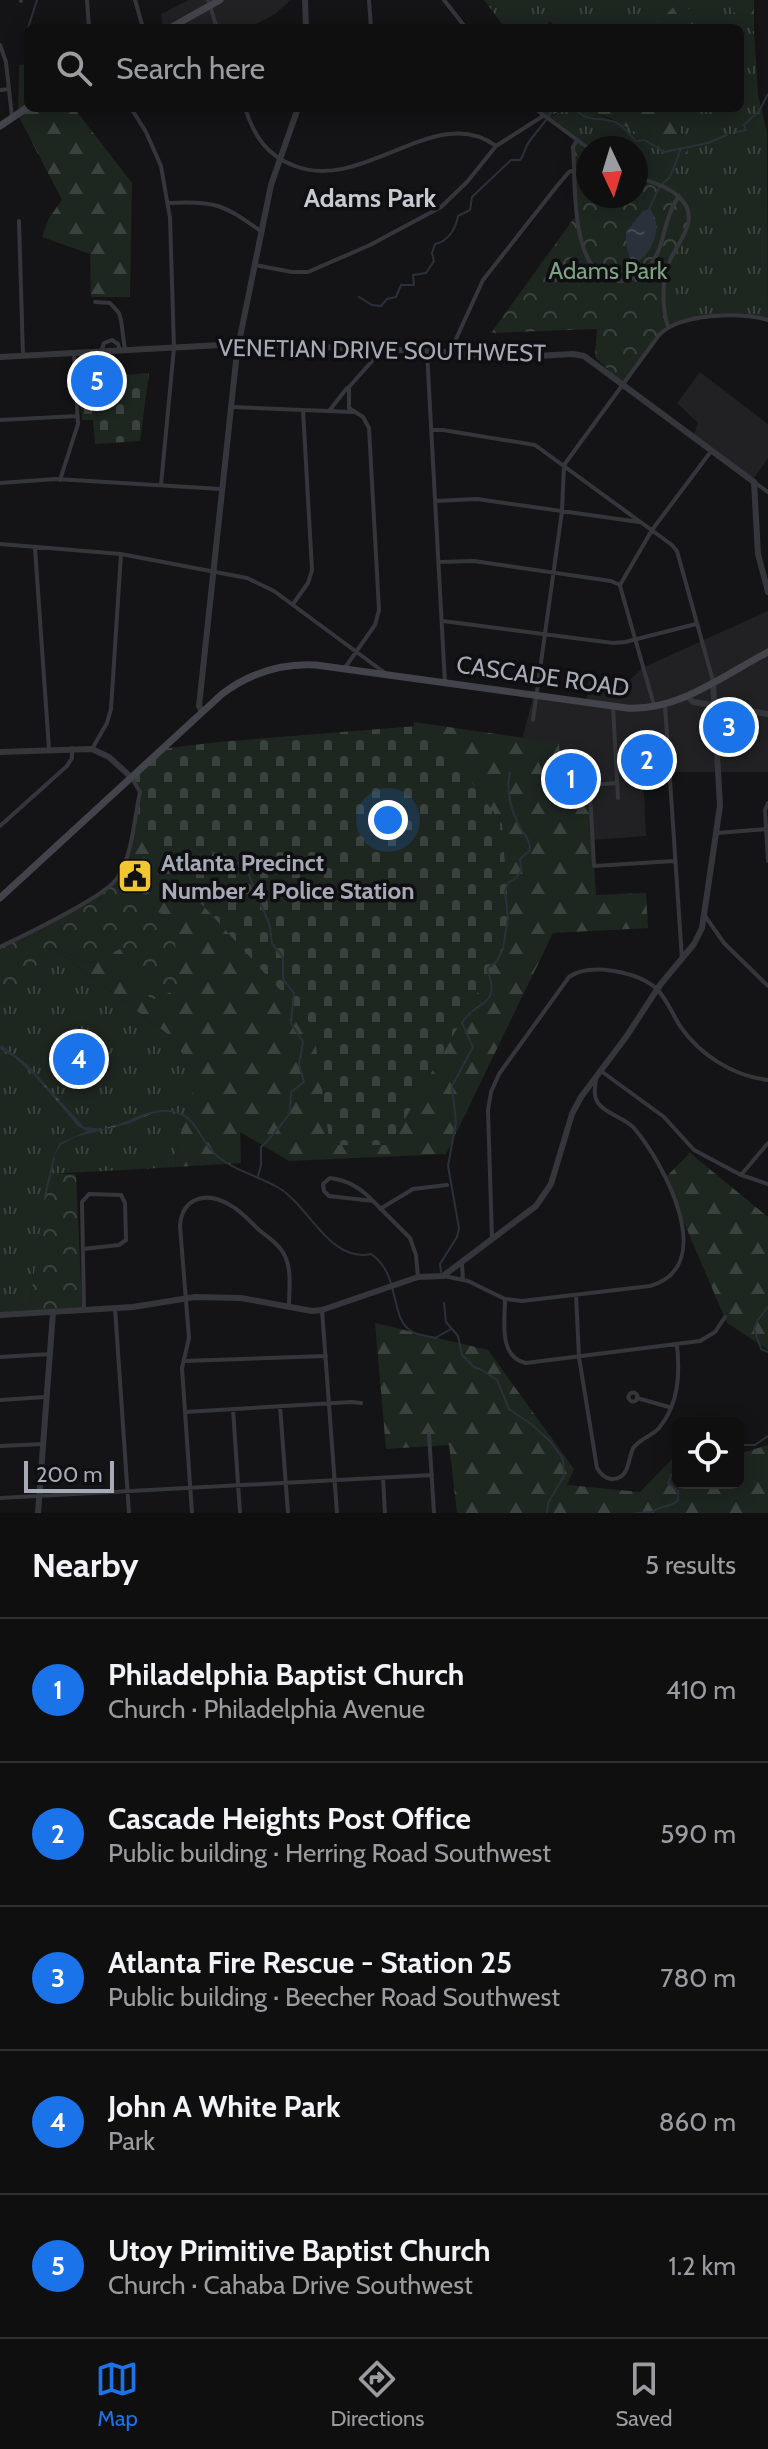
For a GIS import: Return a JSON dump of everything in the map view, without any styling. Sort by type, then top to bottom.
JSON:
[{"type":"main road","points":[[176,24],[209,3],[220,0]]},
{"type":"main road","points":[[0,126],[24,110]]},
{"type":"main road","name":"CASCADE ROAD","points":[[0,898],[202,712],[234,685],[266,670],[301,664],[613,706],[654,707],[687,696],[768,654]]},
{"type":"street","points":[[87,0],[89,24]]},
{"type":"street","points":[[135,0],[142,24]]},
{"type":"street","points":[[305,0],[306,24]]},
{"type":"street","points":[[369,0],[371,24]]},
{"type":"street","points":[[444,0],[463,24]]},
{"type":"street","points":[[209,3],[216,24]]},
{"type":"street","points":[[0,45],[6,62],[12,117]]},
{"type":"street","points":[[0,90],[9,89]]},
{"type":"street","points":[[133,112],[154,148],[169,203],[174,348],[161,485]]},
{"type":"street","points":[[247,112],[256,135],[278,160],[307,170],[331,173],[352,168],[438,135],[472,136],[496,146]]},
{"type":"street","points":[[202,712],[199,706],[239,344],[278,160],[296,112]]},
{"type":"street","points":[[538,112],[576,139]]},
{"type":"street","points":[[255,265],[308,272],[370,245],[441,207],[467,182],[496,146],[543,116]]},
{"type":"street","points":[[576,142],[573,147],[580,234],[584,254],[595,271],[611,279],[635,278],[651,265],[668,215],[679,196]]},
{"type":"street","points":[[450,352],[483,280],[557,186],[569,172],[575,170]]},
{"type":"street","points":[[648,182],[679,196],[687,207],[689,221],[666,275],[664,295],[668,327]]},
{"type":"street","points":[[169,203],[200,201],[217,204],[262,232]]},
{"type":"street","points":[[19,221],[23,356]]},
{"type":"street","points":[[95,302],[110,303],[119,313],[123,350]]},
{"type":"street","points":[[533,720],[562,511],[564,465],[668,327],[689,320],[740,316],[768,320]]},
{"type":"street","name":"VENETIAN DRIVE SOUTHWEST","points":[[0,357],[239,344],[450,352],[499,358],[579,354],[754,482]]},
{"type":"street","points":[[329,411],[381,351]]},
{"type":"street","points":[[427,352],[445,683]]},
{"type":"street","points":[[60,480],[77,432],[74,353]]},
{"type":"street","points":[[349,387],[347,402],[352,412]]},
{"type":"street","points":[[232,407],[352,412],[363,417],[369,428],[379,610],[375,625],[346,669]]},
{"type":"street","points":[[293,604],[308,583],[312,570],[303,410]]},
{"type":"street","points":[[0,420],[78,416]]},
{"type":"street","points":[[431,430],[529,443],[542,448],[677,551],[713,682],[720,785],[717,833],[705,916],[699,936],[657,989],[572,1114],[561,1156],[547,1190],[536,1206],[443,1276]]},
{"type":"street","points":[[654,707],[620,585],[652,530],[712,450]]},
{"type":"street","points":[[0,483],[60,480],[223,489]]},
{"type":"street","points":[[754,482],[768,492]]},
{"type":"street","points":[[754,482],[758,554],[768,592]]},
{"type":"street","points":[[435,501],[477,499],[642,522]]},
{"type":"street","points":[[0,544],[121,554],[215,570],[256,582],[293,604],[387,675]]},
{"type":"street","points":[[35,547],[49,749]]},
{"type":"street","points":[[92,749],[111,709],[121,554]]},
{"type":"street","points":[[439,562],[474,561],[611,581],[620,585]]},
{"type":"street","points":[[443,621],[613,643],[697,624]]},
{"type":"street","points":[[687,696],[693,702],[768,714]]},
{"type":"street","points":[[665,705],[682,959]]},
{"type":"street","points":[[613,706],[618,798]]},
{"type":"street","points":[[0,826],[67,766],[72,758],[72,748]]},
{"type":"street","points":[[0,752],[92,749],[109,757],[131,777],[140,792],[126,857],[113,883],[93,898],[0,947]]},
{"type":"street","points":[[588,756],[594,866],[674,861]]},
{"type":"street","points":[[590,785],[617,783]]},
{"type":"street","points":[[768,803],[765,810],[768,861]]},
{"type":"street","points":[[717,833],[766,829]]},
{"type":"street","points":[[705,916],[724,943],[768,986]]},
{"type":"street","points":[[492,1241],[488,1110],[491,1092],[499,1074],[569,977],[576,972],[591,968],[612,971],[657,989],[682,1029],[703,1051],[740,1073],[768,1080]]},
{"type":"street","points":[[599,1074],[664,1117],[694,1150],[741,1175],[768,1184]]},
{"type":"street","points":[[451,1272],[505,1299],[522,1301],[654,1285],[676,1269],[683,1251],[682,1225],[672,1191],[636,1131],[627,1121],[598,1102],[594,1092],[599,1074]]},
{"type":"street","points":[[741,1175],[768,1143]]},
{"type":"street","points":[[373,1201],[329,1196],[323,1184],[330,1178],[344,1181],[360,1189],[373,1201],[410,1238],[416,1255],[418,1277]]},
{"type":"street","points":[[380,1209],[413,1189],[447,1185]]},
{"type":"street","points":[[83,1249],[119,1245],[126,1240],[125,1203],[121,1195],[89,1194],[83,1198],[83,1249],[84,1310]]},
{"type":"street","points":[[192,1513],[182,1368],[189,1338],[181,1216],[191,1202],[210,1198],[234,1207],[280,1248],[289,1269],[289,1306]]},
{"type":"street","points":[[462,1264],[463,1280]]},
{"type":"street","points":[[0,1315],[115,1308],[185,1298],[241,1298],[312,1311],[418,1277],[443,1276],[463,1280]]},
{"type":"street","points":[[576,1295],[579,1357],[597,1468],[610,1479],[622,1475],[628,1468],[633,1448],[658,1429],[670,1408],[679,1381],[677,1345]]},
{"type":"street","points":[[505,1299],[506,1346],[514,1359],[526,1363],[706,1339],[718,1329],[725,1317]]},
{"type":"street","points":[[115,1308],[129,1513]]},
{"type":"street","points":[[322,1310],[337,1513]]},
{"type":"street","points":[[38,1513],[53,1312]]},
{"type":"street","points":[[0,1357],[50,1354]]},
{"type":"street","points":[[184,1361],[326,1356]]},
{"type":"street","points":[[0,1400],[46,1397]]},
{"type":"street","points":[[637,1398],[670,1408]]},
{"type":"street","points":[[185,1412],[361,1403]]},
{"type":"street","points":[[280,1406],[288,1513]]},
{"type":"street","points":[[233,1409],[240,1513]]},
{"type":"street","points":[[429,1434],[434,1513]]},
{"type":"street","points":[[0,1446],[43,1444]]},
{"type":"street","points":[[0,1498],[432,1475]]},
{"type":"street","points":[[383,1478],[385,1513]]},
{"type":"shaded area","points":[[189,0],[291,0],[275,14],[256,24],[162,24],[161,14]]},
{"type":"shaded area","points":[[700,372],[768,424],[768,458],[752,481],[693,437],[698,423],[677,403]]},
{"type":"shaded area","points":[[768,611],[768,772],[643,772],[646,836],[592,840],[563,806],[523,737],[534,692],[586,702],[589,681],[623,687],[642,668]]},
{"type":"green space","points":[[484,0],[724,0],[754,31],[758,95],[767,132],[768,321],[732,315],[703,317],[666,326],[643,208],[648,208],[648,136],[576,136],[576,140],[546,119],[561,112],[592,112],[618,123],[687,140],[663,112],[744,112],[744,24],[703,24],[680,1],[661,20],[662,24],[553,24],[549,21],[548,24],[502,24]]},
{"type":"green space","points":[[680,0],[703,24],[662,24],[661,20]]},
{"type":"green space","points":[[724,0],[754,0],[754,31],[726,4]]},
{"type":"green space","points":[[24,64],[24,112],[77,112],[132,183],[130,297],[91,297],[90,254],[42,237],[49,218],[62,200],[18,115],[19,65]]},
{"type":"green space","points":[[540,112],[557,112],[546,119]]},
{"type":"green space","points":[[590,112],[663,112],[687,140],[688,162],[683,163],[648,140],[648,136],[641,136]]},
{"type":"green space","name":"Adams Park","points":[[576,140],[576,198],[573,149]]},
{"type":"green space","name":"Adams Park","points":[[648,180],[674,193],[686,207],[689,230],[675,253],[667,275],[666,326],[622,383],[595,357],[597,329],[491,333],[577,214],[577,208],[648,208]]},
{"type":"green space","points":[[149,373],[140,441],[95,444],[93,420],[82,420],[79,391],[104,394],[108,376]]},
{"type":"green space","points":[[414,722],[559,743],[563,805],[590,805],[596,895],[646,893],[648,928],[553,933],[446,1154],[289,1161],[240,1132],[241,1163],[176,1167],[175,1155],[197,1074],[169,1035],[53,948],[91,963],[172,922],[143,901],[129,855],[136,818],[423,843]]},
{"type":"green space","points":[[430,725],[502,824],[510,936],[390,1145],[330,1145],[313,1026],[133,829],[140,792],[131,777],[162,749]]},
{"type":"green space","points":[[129,855],[155,859],[143,901],[172,922],[181,988],[151,1000],[120,949],[91,963],[53,948],[0,1003],[0,947],[103,891],[119,876]]},
{"type":"green space","points":[[53,948],[169,1035],[198,1074],[175,1155],[176,1167],[49,1174],[30,1303],[19,1312],[0,1313],[0,1003]]},
{"type":"green space","points":[[690,1153],[768,1217],[768,1350],[727,1323],[665,1178]]},
{"type":"green space","points":[[48,1174],[76,1174],[82,1307],[19,1312],[30,1303]]},
{"type":"green space","points":[[375,1323],[488,1350],[574,1469],[567,1485],[640,1492],[672,1459],[672,1489],[744,1489],[744,1452],[768,1445],[768,1513],[457,1513],[449,1445],[386,1449]]},
{"type":"water","points":[[650,209],[656,225],[654,241],[645,256],[632,266],[626,232],[643,211]]},
{"type":"water","points":[[1,1045],[27,1064],[84,1127],[103,1129],[160,1110],[128,1124],[75,1137],[61,1145],[52,1159],[60,1143],[87,1131],[78,1126],[35,1076],[0,1049]]},
{"type":"waterway","points":[[29,24],[37,0]]},
{"type":"waterway","points":[[736,132],[746,130],[744,125],[759,111],[768,94]]},
{"type":"waterway","points":[[359,297],[372,305],[381,306],[387,299],[396,297],[401,285],[414,285],[413,275],[426,273],[434,261],[432,253],[435,244],[451,234],[458,216],[470,210],[472,197],[511,160],[520,160],[527,144],[551,112]]},
{"type":"waterway","points":[[579,112],[589,118],[617,123],[636,141],[645,140],[664,152],[708,143],[727,135]]},
{"type":"waterway","points":[[649,209],[660,186],[670,177],[681,149]]},
{"type":"waterway","points":[[441,1272],[440,1264],[457,1237],[459,1228],[448,1166],[456,1122],[452,1086],[473,1047],[462,1023],[489,997],[491,982],[487,969],[497,961],[503,949],[508,918],[505,891],[508,883],[521,871],[520,859],[530,850],[511,806],[510,773]]},
{"type":"waterway","points":[[212,852],[223,854],[246,868],[270,926],[272,944],[283,957],[283,979],[294,993],[291,1023],[303,1042],[299,1064],[304,1082],[291,1092],[290,1113],[261,1147],[258,1176]]},
{"type":"waterway","points":[[130,1121],[159,1111],[172,1111],[184,1116],[214,1153],[290,1196],[332,1242],[344,1250],[371,1254],[380,1262],[387,1272],[400,1316],[411,1331],[435,1338],[451,1329]]},
{"type":"waterway","points":[[45,1196],[54,1158]]},
{"type":"waterway","points":[[444,1303],[446,1322],[458,1336],[462,1355],[474,1367],[497,1380],[509,1409],[551,1442],[563,1459],[564,1476],[548,1503],[547,1513]]},
{"type":"waterway","points":[[768,1307],[754,1329],[761,1349],[768,1352]]},
{"type":"waterway","points":[[744,1445],[755,1445],[768,1436]]},
{"type":"waterway","points":[[672,1475],[668,1483],[672,1486]]},
{"type":"waterway","points":[[651,1513],[678,1500],[676,1489]]},
{"type":"waterway","points":[[636,1513],[651,1512]]},
{"type":"place","name":"Utoy Primitive Baptist Church","points":[[97,381]]},
{"type":"place","name":"Atlanta Fire Rescue - Station 25","points":[[729,727]]},
{"type":"place","name":"Cascade Heights Post Office","points":[[647,760]]},
{"type":"place","name":"Philadelphia Baptist Church","points":[[571,779]]},
{"type":"place","name":"Atlanta Precinct Number 4 Police Station","points":[[135,876]]},
{"type":"place","name":"John A White Park","points":[[79,1059]]},
{"type":"district","name":"Adams Park","points":[[370,198]]}]
